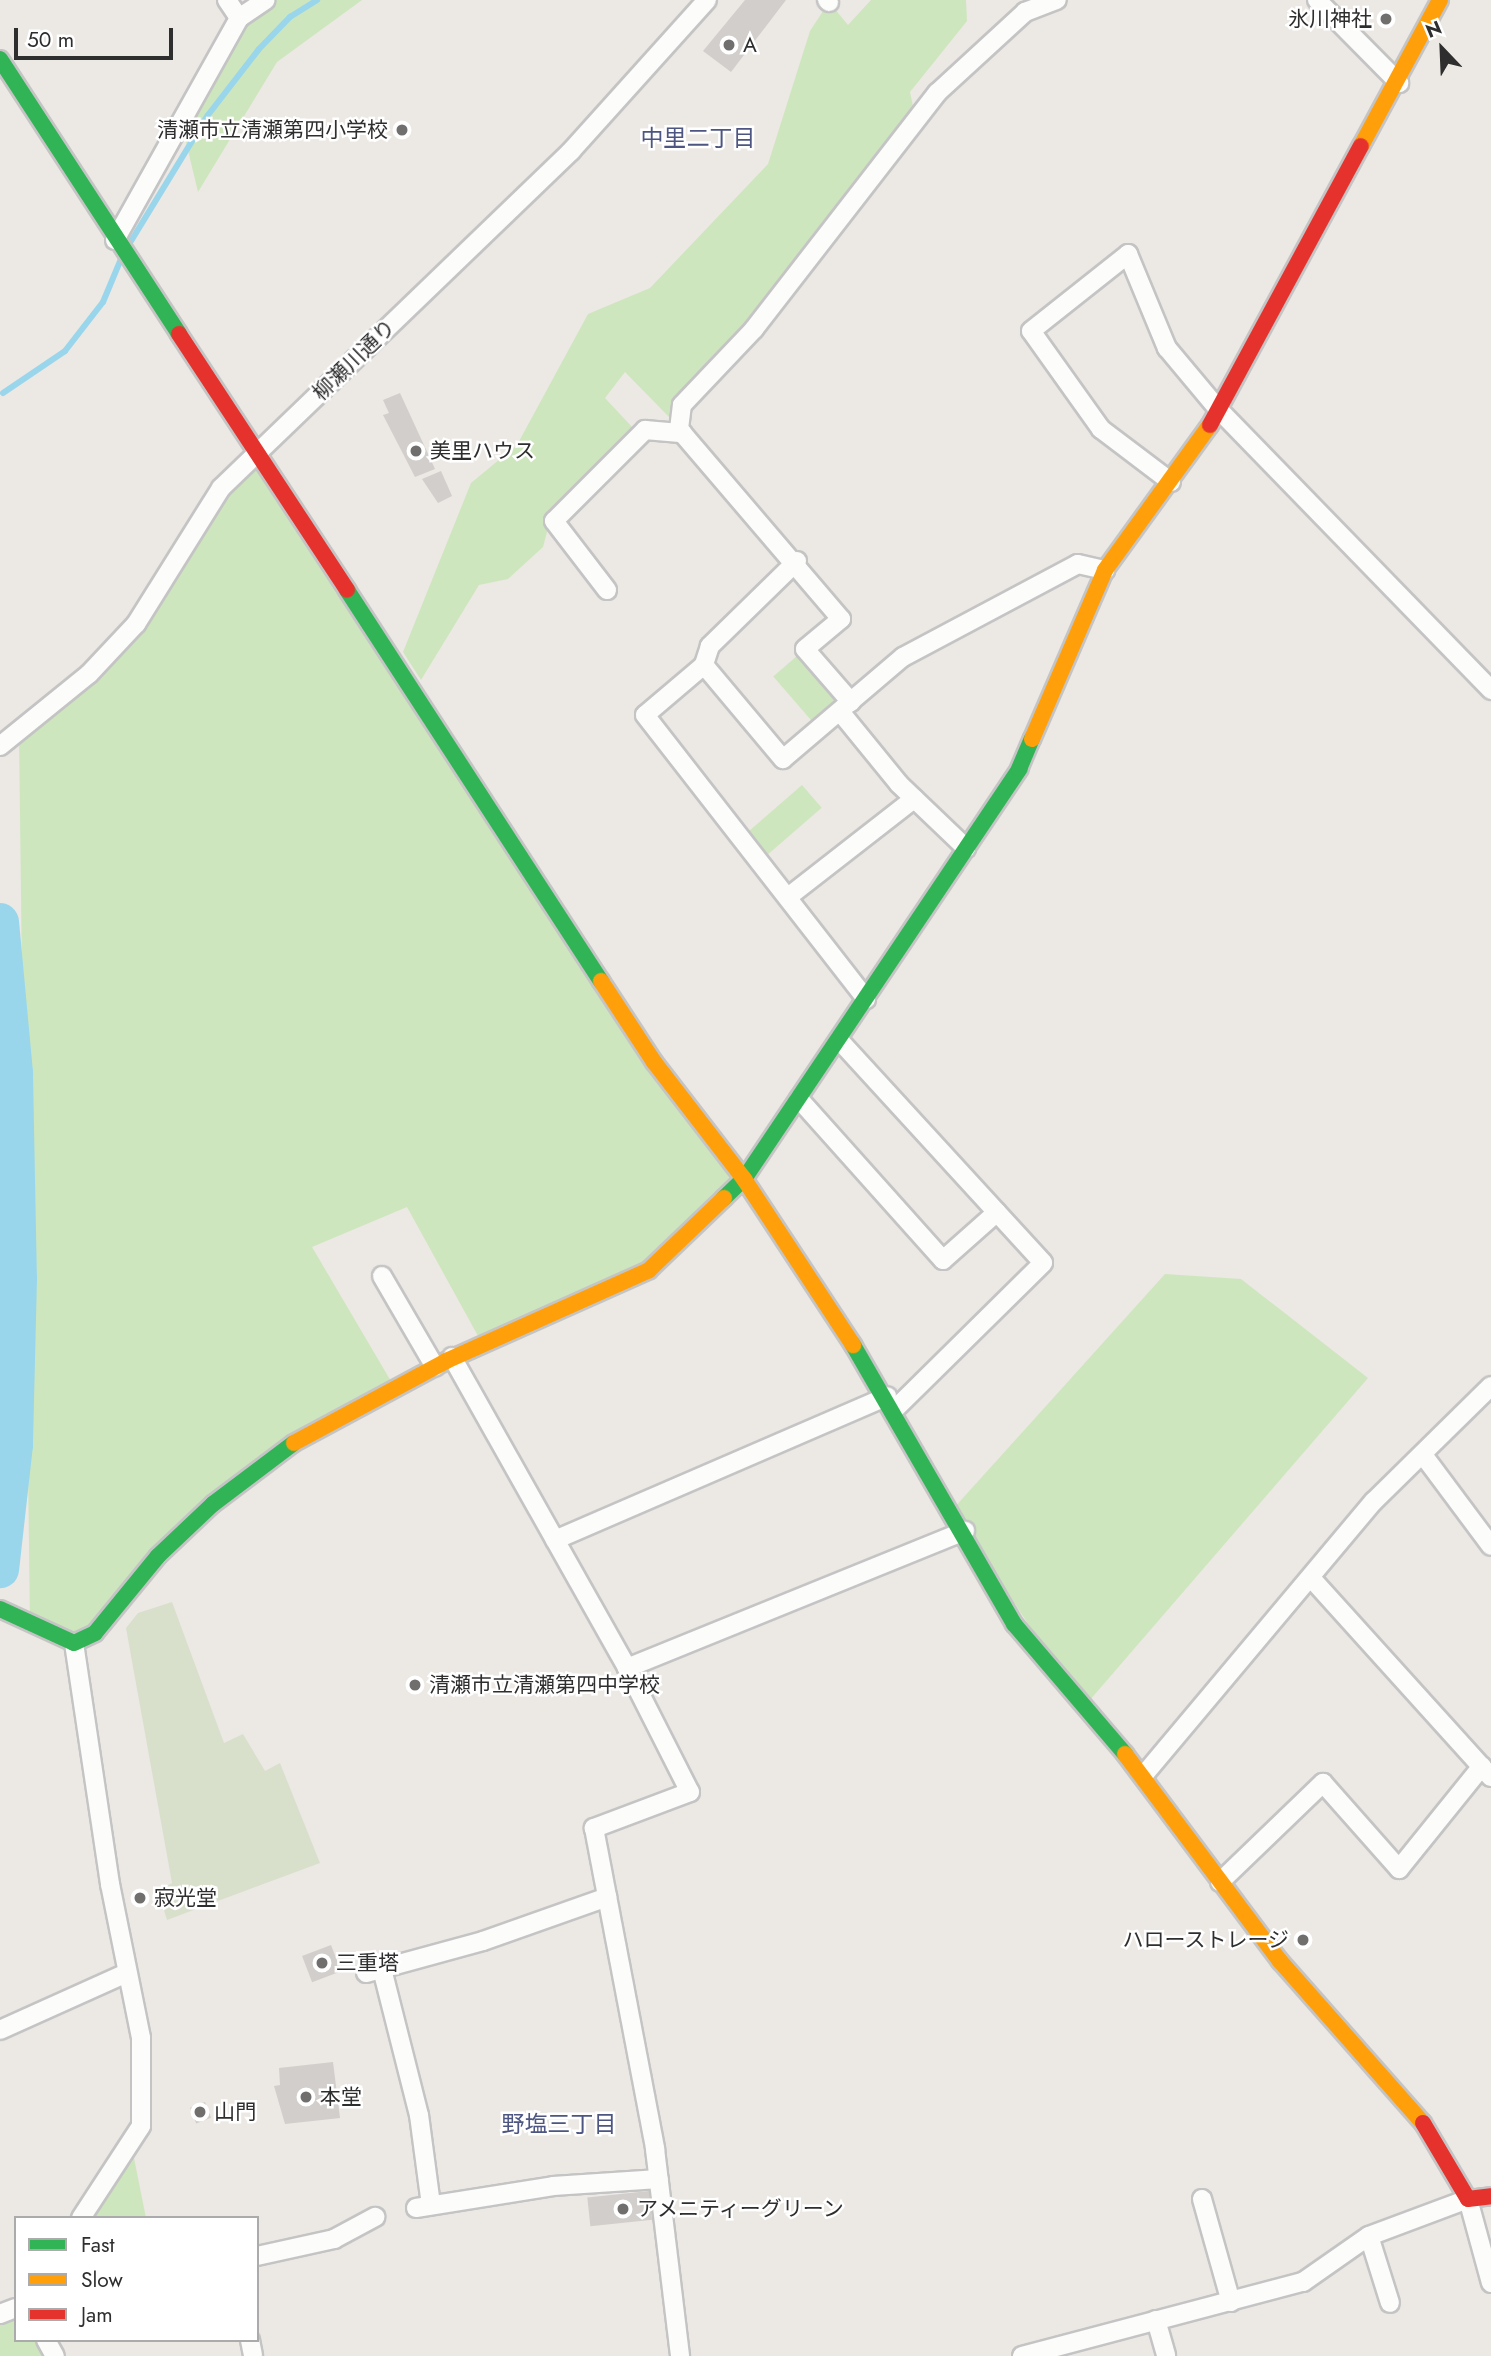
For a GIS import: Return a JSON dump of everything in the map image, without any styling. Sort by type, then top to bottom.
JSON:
[{"type":"street","points":[[228,0],[239,18]]},
{"type":"street","points":[[117,244],[239,18],[266,0]]},
{"type":"street","name":"柳瀬川通り","points":[[0,746],[89,674],[136,624],[221,488],[570,151],[707,0]]},
{"type":"street","points":[[966,848],[914,799],[805,649],[841,619],[797,561],[717,478],[683,433],[682,405],[754,329],[937,93],[1025,12],[1058,0]]},
{"type":"street","points":[[1317,0],[1399,83]]},
{"type":"street","points":[[74,1643],[118,1611],[158,1556],[213,1504],[299,1440],[452,1357],[567,1311],[649,1270],[744,1179],[1019,769],[1105,570],[1171,482],[1218,409],[1399,83],[1440,0]]},
{"type":"street","points":[[0,59],[117,244],[258,454],[654,1062],[744,1179],[891,1402],[965,1531],[1014,1624],[1143,1776],[1220,1882],[1307,1993],[1420,2120],[1468,2199],[1491,2283]]},
{"type":"street","points":[[1171,482],[1101,429],[1031,331],[1128,254],[1167,348],[1218,409],[1491,690]]},
{"type":"street","points":[[607,590],[554,522],[645,430],[683,433]]},
{"type":"street","points":[[797,561],[710,646],[704,665],[645,715],[866,999]]},
{"type":"street","points":[[704,665],[783,759],[847,708],[903,657],[1078,564],[1105,570]]},
{"type":"street","points":[[788,897],[914,799]]},
{"type":"street","points":[[555,1540],[891,1402],[1043,1263],[839,1040]]},
{"type":"street","points":[[799,1099],[943,1260],[997,1212]]},
{"type":"street","points":[[382,1276],[435,1367]]},
{"type":"street","points":[[452,1357],[627,1668],[690,1792],[594,1828],[659,2179],[680,2356]]},
{"type":"street","points":[[1143,1776],[1312,1579],[1374,1501],[1424,1456],[1491,1386]]},
{"type":"street","points":[[1424,1456],[1491,1546]]},
{"type":"street","points":[[627,1668],[965,1531]]},
{"type":"street","points":[[1220,1882],[1323,1783],[1398,1869],[1487,1772],[1312,1579]]},
{"type":"street","points":[[0,1609],[30,1626],[74,1643]]},
{"type":"street","points":[[74,1643],[127,1973],[141,2038],[141,2126],[82,2216]]},
{"type":"street","points":[[607,1897],[374,1971],[419,2115],[424,2207],[553,2186],[659,2179]]},
{"type":"street","points":[[0,2030],[127,1973]]},
{"type":"street","points":[[1022,2356],[1303,2282],[1369,2236],[1468,2199],[1491,2196]]},
{"type":"street","points":[[1202,2199],[1230,2302]]},
{"type":"street","points":[[259,2256],[334,2239],[375,2217]]},
{"type":"street","points":[[1369,2236],[1390,2303]]},
{"type":"street","points":[[1156,2320],[1166,2356]]},
{"type":"green space","points":[[264,0],[362,0],[277,62],[198,192],[181,121],[239,18]]},
{"type":"green space","points":[[871,0],[966,0],[967,21],[910,92],[914,111],[825,238],[678,397],[671,419],[625,372],[605,398],[633,428],[554,506],[543,547],[508,579],[479,585],[421,680],[403,652],[471,483],[517,445],[588,314],[650,288],[768,164],[810,31],[829,2],[848,25]]},
{"type":"green space","points":[[258,454],[744,1179],[649,1270],[483,1345],[407,1207],[312,1247],[395,1388],[213,1504],[95,1633],[30,1627],[19,733],[136,624],[221,488]]},
{"type":"green space","points":[[805,649],[851,702],[819,729],[773,677]]},
{"type":"green space","points":[[802,785],[822,808],[761,860],[742,837]]},
{"type":"green space","points":[[1165,1274],[1241,1279],[1368,1378],[1083,1708],[953,1509]]},
{"type":"green space","points":[[172,1602],[224,1743],[243,1734],[265,1771],[280,1763],[320,1863],[167,1920],[158,1891],[172,1883],[126,1628],[138,1613]]},
{"type":"green space","points":[[133,2153],[146,2216],[92,2216]]},
{"type":"green space","points":[[14,2309],[14,2342],[47,2342],[55,2356],[0,2356],[0,2314]]},
{"type":"building","points":[[745,0],[786,0],[731,72],[703,51]]},
{"type":"building","name":"美里ハウス","points":[[400,393],[435,469],[415,477],[383,415],[389,413],[383,400]]},
{"type":"building","points":[[441,471],[452,496],[438,503],[422,479]]},
{"type":"building","name":"三重塔","points":[[331,1945],[341,1971],[312,1982],[302,1956]]},
{"type":"building","name":"本堂","points":[[333,2062],[340,2118],[285,2124],[274,2086],[280,2085],[279,2068]]},
{"type":"building","name":"山門","points":[[205,2102],[211,2118],[196,2124],[190,2108]]},
{"type":"building","name":"アメニティーグリーン","points":[[649,2191],[652,2220],[590,2226],[587,2197]]},
{"type":"waterway","points":[[128,246],[208,115],[259,49],[290,17],[317,0]]},
{"type":"waterway","points":[[3,393],[65,351],[103,302],[121,259]]},
{"type":"waterway","points":[[0,922],[14,1074],[18,1278],[14,1445],[0,1569]]},
{"type":"traffic: fast","points":[[0,59],[179,334]]},
{"type":"traffic: fast","points":[[347,590],[601,981]]},
{"type":"traffic: fast","points":[[724,1198],[744,1179],[1019,769],[1032,739]]},
{"type":"traffic: fast","points":[[853,1345],[1014,1624],[1125,1754]]},
{"type":"traffic: fast","points":[[0,1609],[74,1643],[95,1633],[158,1556],[213,1504],[294,1443]]},
{"type":"traffic: slow","points":[[1361,146],[1440,0]]},
{"type":"traffic: slow","points":[[1032,739],[1105,570],[1210,425]]},
{"type":"traffic: slow","points":[[601,981],[654,1062],[744,1179],[853,1345]]},
{"type":"traffic: slow","points":[[294,1443],[446,1361],[649,1270],[724,1198]]},
{"type":"traffic: slow","points":[[1125,1754],[1280,1961],[1423,2123]]},
{"type":"traffic: jam","points":[[1210,425],[1361,146]]},
{"type":"traffic: jam","points":[[179,334],[347,590]]},
{"type":"traffic: jam","points":[[1423,2123],[1468,2199],[1491,2196]]},
{"type":"place","name":"氷川神社","points":[[1386,19]]},
{"type":"place","name":"A","points":[[729,45]]},
{"type":"place","name":"清瀬市立清瀬第四小学校","points":[[402,130]]},
{"type":"place","name":"美里ハウス","points":[[416,451]]},
{"type":"place","name":"清瀬市立清瀬第四中学校","points":[[415,1685]]},
{"type":"place","name":"寂光堂","points":[[140,1898]]},
{"type":"place","name":"ハローストレージ","points":[[1303,1940]]},
{"type":"place","name":"三重塔","points":[[322,1963]]},
{"type":"place","name":"本堂","points":[[306,2097]]},
{"type":"place","name":"山門","points":[[200,2112]]},
{"type":"place","name":"アメニティーグリーン","points":[[623,2209]]},
{"type":"district","name":"中里二丁目","points":[[698,138]]},
{"type":"district","name":"野塩三丁目","points":[[559,2124]]}]
